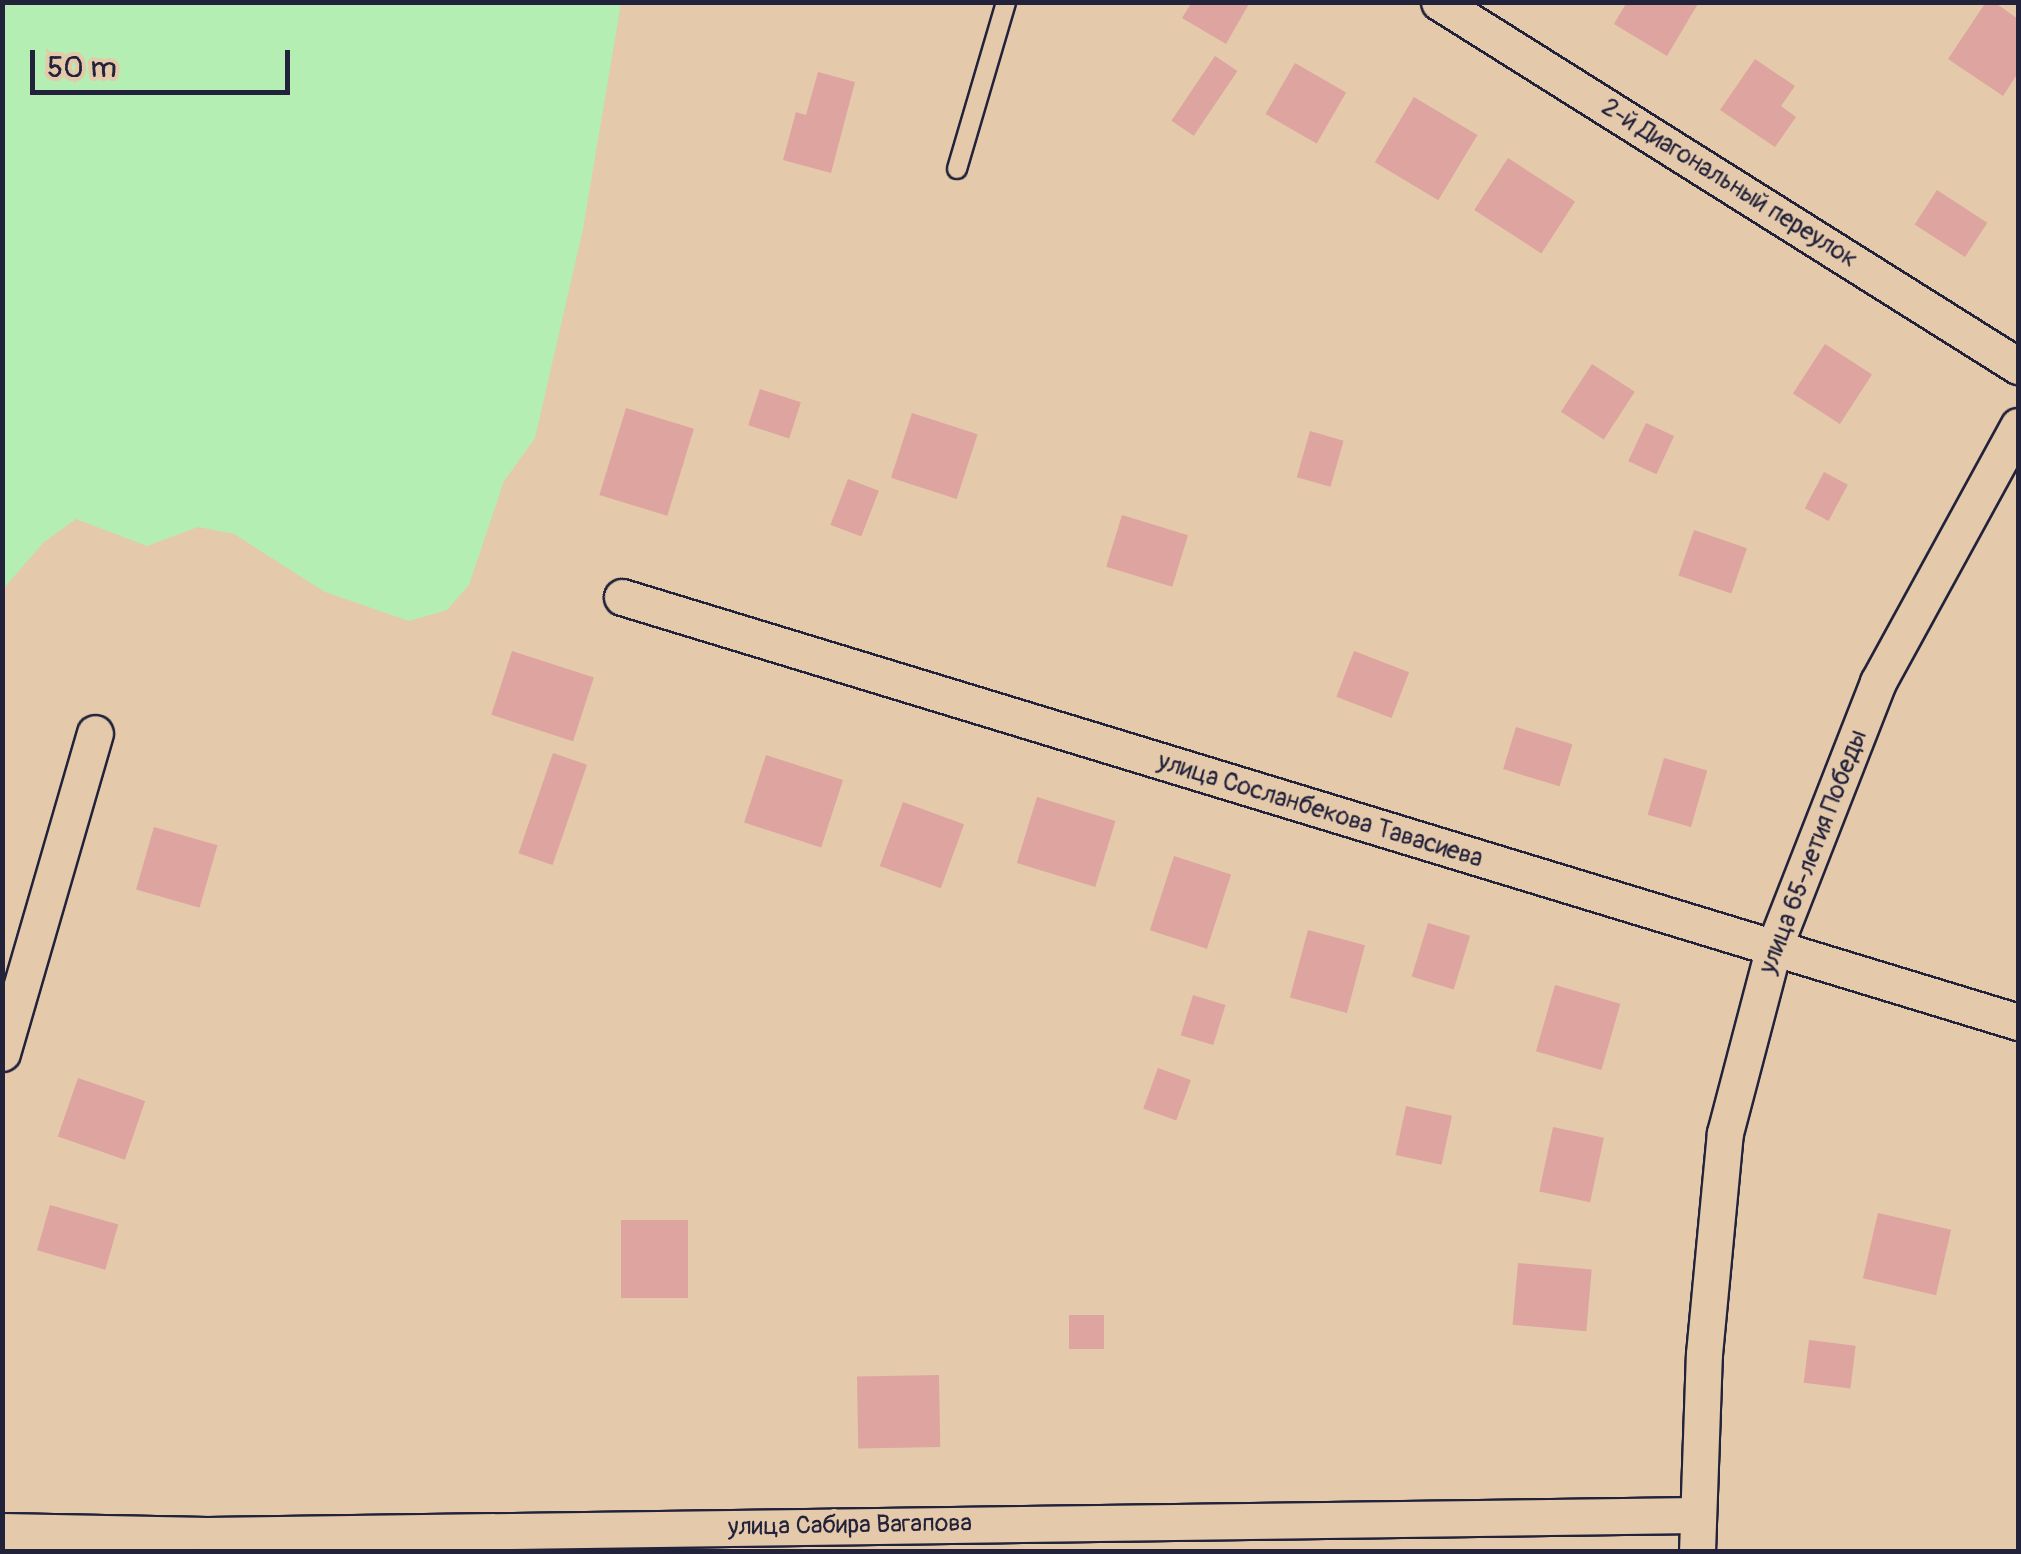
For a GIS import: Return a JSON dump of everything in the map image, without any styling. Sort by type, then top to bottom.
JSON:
[{"type":"street","name":"2-й Диагональный переулок","points":[[1439,2],[2018,366]]},
{"type":"street","name":"улица 65-летия Победы","points":[[1697,1552],[1704,1354],[1725,1133],[1773,950],[1878,682],[2018,426]]},
{"type":"street","name":"улица Сосланбекова Тавасиева","points":[[622,597],[2018,1022]]},
{"type":"street","points":[[2,1053],[95,733]]},
{"type":"street","name":"улица Сабира Вагапова","points":[[2,1531],[207,1535],[1697,1516]]},
{"type":"lane","points":[[957,169],[1006,2]]},
{"type":"green space","points":[[3,2],[621,3],[583,229],[535,438],[504,481],[469,585],[447,610],[409,621],[325,592],[234,534],[198,527],[147,546],[76,519],[44,542],[3,589]]},
{"type":"building","points":[[1192,2],[1250,2],[1226,44],[1182,18]]},
{"type":"building","points":[[1627,2],[1699,2],[1667,56],[1614,24]]},
{"type":"building","points":[[1986,2],[1994,2],[2018,19],[2018,73],[2003,96],[1948,59]]},
{"type":"building","points":[[1215,56],[1237,71],[1194,136],[1171,121]]},
{"type":"building","points":[[1755,59],[1795,86],[1781,106],[1796,117],[1775,147],[1720,110]]},
{"type":"building","points":[[1295,63],[1346,92],[1317,144],[1266,114]]},
{"type":"building","points":[[818,72],[855,82],[831,173],[783,160],[796,112],[806,115]]},
{"type":"building","points":[[1414,97],[1477,135],[1438,200],[1375,162]]},
{"type":"building","points":[[1508,158],[1575,202],[1541,254],[1474,210]]},
{"type":"building","points":[[1937,190],[1987,223],[1965,257],[1915,224]]},
{"type":"building","points":[[1825,344],[1872,374],[1840,424],[1793,393]]},
{"type":"building","points":[[1592,364],[1635,392],[1604,440],[1561,412]]},
{"type":"building","points":[[760,389],[801,402],[789,438],[748,425]]},
{"type":"building","points":[[626,408],[694,429],[667,516],[599,495]]},
{"type":"building","points":[[912,413],[978,434],[957,499],[891,478]]},
{"type":"building","points":[[1646,423],[1674,436],[1656,474],[1628,461]]},
{"type":"building","points":[[1310,431],[1344,441],[1330,487],[1297,477]]},
{"type":"building","points":[[1824,472],[1848,485],[1829,521],[1805,508]]},
{"type":"building","points":[[848,479],[879,491],[861,537],[830,525]]},
{"type":"building","points":[[1122,515],[1188,535],[1172,587],[1106,567]]},
{"type":"building","points":[[1694,530],[1747,548],[1731,594],[1678,575]]},
{"type":"building","points":[[512,651],[594,678],[573,741],[491,715]]},
{"type":"building","points":[[1354,651],[1409,672],[1392,718],[1336,697]]},
{"type":"building","points":[[1516,727],[1572,744],[1560,786],[1503,769]]},
{"type":"building","points":[[553,753],[587,765],[553,865],[518,853]]},
{"type":"building","points":[[766,755],[843,780],[821,848],[744,823]]},
{"type":"building","points":[[1664,758],[1707,770],[1691,827],[1648,815]]},
{"type":"building","points":[[1037,797],[1115,821],[1095,887],[1017,863]]},
{"type":"building","points":[[903,802],[964,824],[941,888],[880,866]]},
{"type":"building","points":[[154,827],[217,845],[200,908],[136,889]]},
{"type":"building","points":[[1174,856],[1231,875],[1207,949],[1150,930]]},
{"type":"building","points":[[1428,923],[1470,936],[1454,989],[1412,977]]},
{"type":"building","points":[[1308,930],[1365,945],[1347,1013],[1290,998]]},
{"type":"building","points":[[1555,985],[1620,1004],[1601,1070],[1536,1051]]},
{"type":"building","points":[[1193,995],[1226,1005],[1213,1045],[1181,1035]]},
{"type":"building","points":[[1158,1068],[1191,1080],[1176,1120],[1143,1108]]},
{"type":"building","points":[[78,1078],[145,1101],[125,1160],[58,1137]]},
{"type":"building","points":[[1406,1106],[1452,1116],[1442,1165],[1396,1155]]},
{"type":"building","points":[[1553,1127],[1604,1138],[1590,1202],[1539,1192]]},
{"type":"building","points":[[50,1205],[118,1225],[105,1270],[37,1250]]},
{"type":"building","points":[[1878,1213],[1951,1230],[1936,1295],[1863,1278]]},
{"type":"building","points":[[621,1220],[688,1220],[688,1298],[621,1298]]},
{"type":"building","points":[[1518,1263],[1592,1269],[1586,1331],[1513,1325]]},
{"type":"building","points":[[1069,1315],[1104,1315],[1104,1349],[1069,1349]]},
{"type":"building","points":[[1809,1340],[1856,1346],[1850,1388],[1804,1383]]},
{"type":"building","points":[[939,1375],[940,1447],[858,1448],[857,1376]]}]
